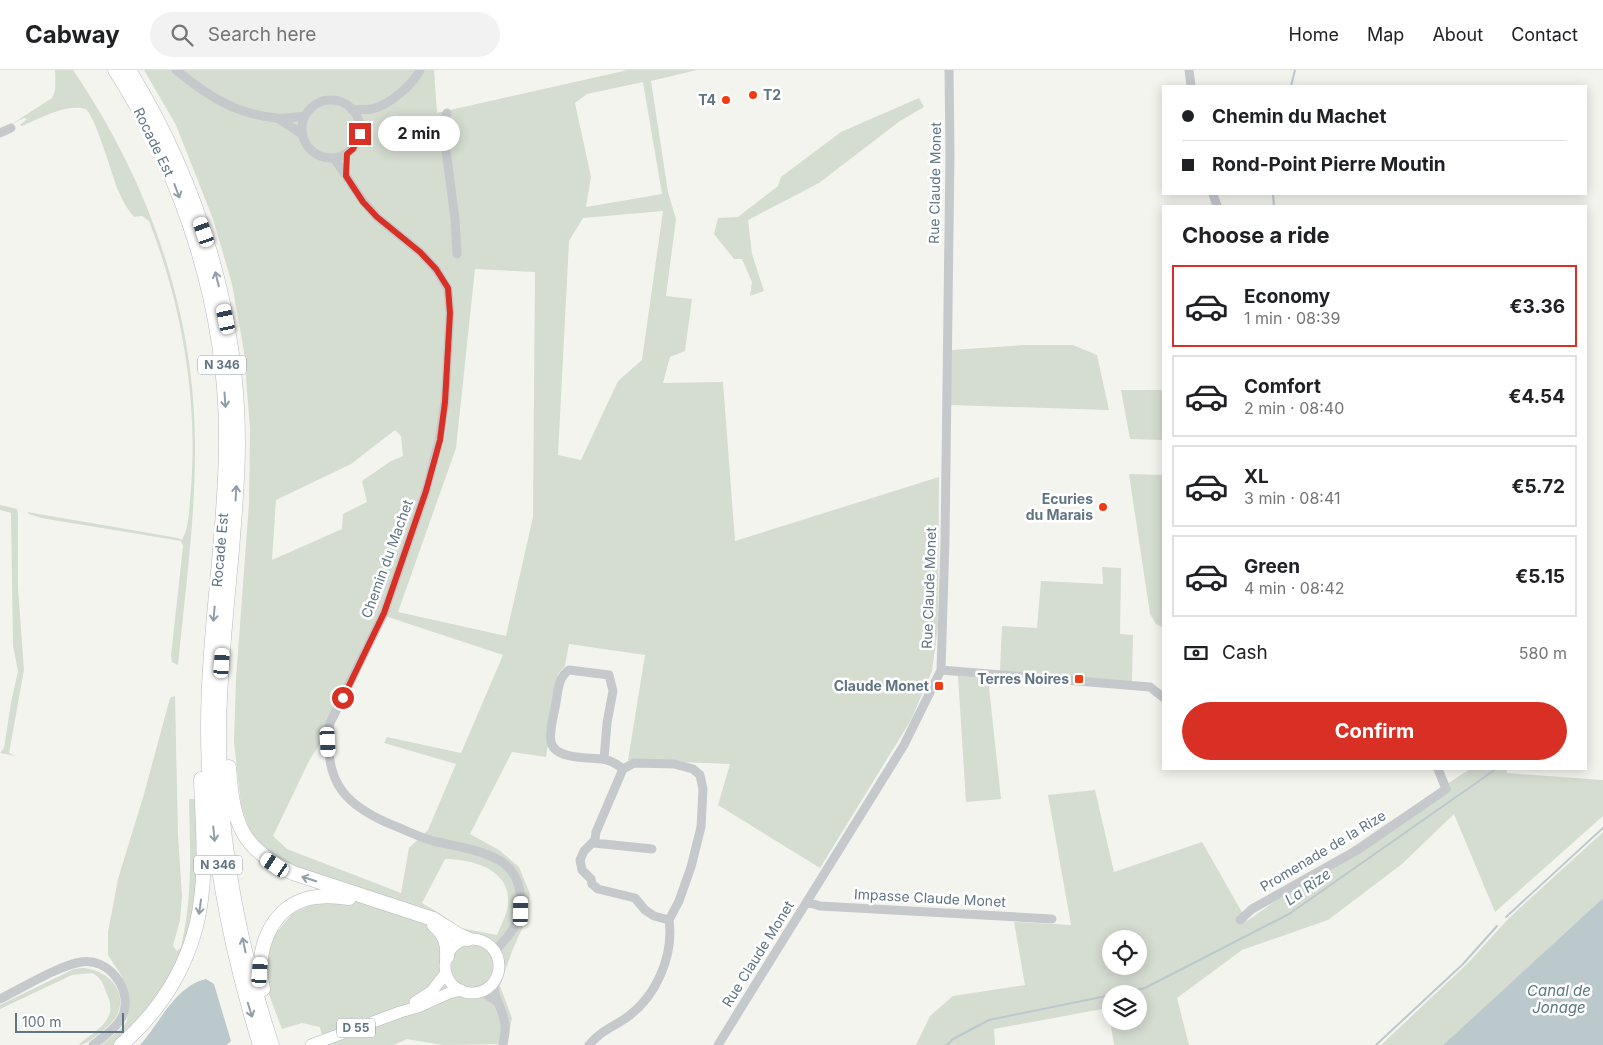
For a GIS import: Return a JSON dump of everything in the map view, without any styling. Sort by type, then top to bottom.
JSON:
[{"type":"highway","name":"Rocade Est","points":[[115,70],[156,144],[182,205],[193,235],[208,289],[220,352],[226,412],[226,447],[209,770],[216,851],[224,901],[236,960],[260,1045]]},
{"type":"highway","name":"Rocade Est","points":[[129,70],[166,138],[199,218],[219,287],[232,360],[236,401],[237,463],[234,526],[215,680],[220,773],[229,868],[247,960],[272,1045]]},
{"type":"highway","points":[[121,1045],[145,1022],[173,985],[188,953],[200,914],[203,868],[200,738],[203,691],[215,680],[226,697],[229,767],[234,807],[238,823],[251,846],[275,865],[293,873],[433,919],[468,939]]},
{"type":"highway","points":[[266,1026],[269,1015],[260,972],[265,940],[271,926],[280,915],[299,902],[322,896],[352,898],[428,922],[440,930],[445,937],[448,947],[447,957]]},
{"type":"main road","points":[[468,939],[483,941],[495,951],[499,966],[498,975],[494,982],[481,991],[467,992],[454,986],[446,973],[447,957],[455,945],[468,939]]},
{"type":"main road","name":"D 55","points":[[400,1012],[432,991],[446,973]]},
{"type":"main road","name":"D 55","points":[[311,1045],[400,1012],[418,1008],[449,993],[461,990]]},
{"type":"street","points":[[176,70],[205,94],[232,107],[279,119],[305,116]]},
{"type":"street","points":[[352,110],[373,109],[395,98],[420,70]]},
{"type":"street","name":"Rue Claude Monet","points":[[718,1045],[904,745],[941,670],[945,541],[950,153],[949,70]]},
{"type":"street","points":[[1189,70],[1191,85]]},
{"type":"street","points":[[327,100],[345,104],[352,110],[358,117],[360,126],[357,142],[347,154],[334,158],[325,158],[310,150],[304,142],[302,125],[310,109],[318,103],[327,100]]},
{"type":"street","points":[[360,126],[373,109]]},
{"type":"street","points":[[447,113],[444,121],[444,135],[455,218],[457,254]]},
{"type":"street","points":[[279,119],[302,134]]},
{"type":"street","points":[[0,133],[12,128]]},
{"type":"street","points":[[346,176],[347,154]]},
{"type":"street","name":"Chemin du Machet","points":[[334,158],[363,202],[377,217],[420,252],[436,269],[448,288],[450,313],[445,402],[440,440],[426,491],[384,613],[330,723],[328,755],[334,778],[345,796],[359,809],[383,822],[430,840],[472,850],[499,860],[512,871],[518,882],[521,895],[521,911],[514,928],[495,951]]},
{"type":"street","points":[[604,759],[607,723],[613,692],[609,675],[569,670],[561,678],[551,733],[551,743],[556,751],[566,755],[588,759],[604,759],[615,763],[623,769]]},
{"type":"street","points":[[941,670],[1150,687],[1162,696]]},
{"type":"street","points":[[589,1045],[598,1034],[626,1018],[641,1006],[662,972],[671,935],[669,920],[685,884],[701,827],[703,789],[700,775],[693,769],[674,764],[634,763],[623,769],[601,819],[594,843],[584,852],[580,860],[582,870],[598,889],[635,898],[645,910],[654,916],[669,920]]},
{"type":"street","name":"Promenade de la Rize","points":[[1240,920],[1252,909],[1359,849],[1446,789],[1438,770]]},
{"type":"street","points":[[594,843],[652,849]]},
{"type":"street","name":"Impasse Claude Monet","points":[[807,902],[820,906],[1052,919]]},
{"type":"street","points":[[0,999],[71,964],[88,961],[101,964],[110,970],[119,982],[124,998],[124,1008],[123,1014],[114,1028],[93,1045]]},
{"type":"street","points":[[494,982],[493,988],[496,1001],[501,1009],[505,1024],[504,1045]]},
{"type":"street","points":[[481,991],[496,1001]]},
{"type":"shaded area","points":[[55,70],[73,70],[100,113],[124,157],[145,203],[163,251],[177,300],[187,349],[193,399],[195,450],[191,531],[178,665],[172,662],[171,656],[183,546],[181,541],[41,518],[27,512],[182,540],[188,522],[191,489],[192,421],[185,353],[179,319],[161,253],[149,221],[142,216],[134,217],[125,204],[118,190],[98,132],[89,113],[85,109],[70,108],[61,110],[22,126],[20,125],[27,119],[24,118],[0,130],[52,98],[55,88]]},
{"type":"shaded area","points":[[144,70],[434,70],[437,113],[628,70],[697,70],[651,81],[668,192],[676,219],[666,296],[692,299],[685,351],[670,357],[663,383],[723,382],[735,541],[939,477],[938,627],[932,671],[911,720],[820,868],[718,805],[730,764],[628,760],[645,655],[569,644],[565,666],[558,674],[546,757],[512,752],[470,834],[499,850],[519,867],[530,894],[525,922],[512,951],[500,986],[512,1018],[507,1044],[443,1045],[407,1039],[394,1045],[324,1045],[320,1027],[302,1023],[282,1029],[268,992],[265,956],[275,934],[293,913],[318,902],[337,902],[291,865],[270,854],[256,842],[249,829],[241,805],[234,742],[236,679],[249,503],[250,429],[244,352],[232,284],[213,219],[176,125]],"holes":[[[643,82],[662,194],[586,207],[591,177],[575,103],[587,94]],[[663,211],[642,360],[618,381],[581,460],[558,455],[569,241],[583,218]],[[475,269],[535,272],[533,517],[506,636],[398,612],[456,448]],[[395,430],[401,436],[403,456],[391,461],[362,481],[367,502],[343,514],[342,529],[272,560],[276,500],[351,464]],[[385,616],[503,655],[461,753],[387,737],[384,743],[456,764],[428,830],[409,848],[401,893],[287,849],[273,836],[310,759],[338,717]],[[445,859],[476,863],[486,867],[501,879],[506,888],[507,908],[497,935],[461,928],[422,903]]]},
{"type":"shaded area","points":[[919,98],[924,107],[900,121],[819,183],[748,220],[752,254],[764,291],[750,296],[752,282],[742,259],[734,259],[714,234],[718,218],[738,217],[778,186],[781,177],[841,132]]},
{"type":"shaded area","points":[[1024,345],[1073,345],[1097,355],[1109,410],[950,405],[951,350]]},
{"type":"shaded area","points":[[1121,390],[1162,390],[1162,440],[1130,439]]},
{"type":"shaded area","points":[[1129,474],[1162,475],[1162,627],[1156,624],[1150,614]]},
{"type":"shaded area","points":[[0,505],[17,509],[18,514],[18,588],[24,670],[9,753],[16,756],[0,753],[4,748],[18,671],[13,646],[11,513],[0,510]]},
{"type":"shaded area","points":[[1102,567],[1121,568],[1120,634],[1133,635],[1132,682],[1000,671],[1002,626],[1037,628],[1041,581],[1103,584]]},
{"type":"shaded area","points":[[958,676],[988,678],[1001,799],[966,802]]},
{"type":"shaded area","points":[[175,696],[178,835],[182,896],[180,920],[173,946],[177,951],[181,947],[185,928],[189,891],[189,799],[196,799],[197,871],[192,918],[187,941],[178,964],[165,988],[118,1041],[113,1045],[101,1045],[122,1028],[127,1021],[129,1000],[127,988],[108,955],[108,932],[118,879],[144,794],[170,698]]},
{"type":"shaded area","points":[[1468,770],[1506,770],[1507,773],[1603,780],[1603,816],[1495,912],[1454,814],[1402,864],[1328,920],[1242,950],[1177,998],[1189,1045],[1114,1045],[1112,1030],[1147,1030],[1147,985],[1102,985],[1102,1009],[994,1029],[995,1045],[916,1045],[930,1016],[953,996],[1025,985],[1014,922],[1071,925],[1048,795],[1095,790],[1114,872],[1202,842],[1247,921],[1380,828]]},
{"type":"shaded area","points":[[1603,832],[1603,898],[1443,1045],[1381,1045],[1468,963],[1509,918]]},
{"type":"shaded area","points":[[74,969],[91,969],[107,977],[118,989],[120,997],[120,1006],[115,1018],[104,1030],[85,1044],[78,1045],[105,1023],[109,1017],[110,1010],[110,1002],[103,984],[92,973],[72,975],[0,1009],[0,1005]]},
{"type":"water","name":"Canal de Jonage","points":[[1603,898],[1603,1045],[1443,1045]]},
{"type":"water","points":[[206,979],[214,984],[231,1041],[227,1045],[140,1045],[169,1006],[185,989]]},
{"type":"waterway","name":"La Rize","points":[[1291,85],[1295,70]]},
{"type":"waterway","name":"La Rize","points":[[1273,195],[1274,205]]},
{"type":"waterway","name":"La Rize","points":[[1147,987],[1289,914],[1495,770]]},
{"type":"waterway","points":[[1506,917],[1603,828]]},
{"type":"waterway","points":[[1376,1045],[1463,964],[1497,926]]},
{"type":"waterway","name":"La Rize","points":[[947,1045],[953,1039],[989,1020],[1102,997]]},
{"type":"place","name":"T2","points":[[753,95]]},
{"type":"place","name":"T4","points":[[726,100]]},
{"type":"place","name":"Ecuries du Marais","points":[[1103,507]]},
{"type":"place","name":"Terres Noires","points":[[1079,679]]},
{"type":"place","name":"Claude Monet","points":[[939,686]]},
{"type":"route","points":[[343,698],[384,613],[426,491],[440,440],[445,402],[450,313],[448,288],[436,269],[420,252],[377,217],[363,202],[346,176],[347,154],[353,149],[360,134]]}]
